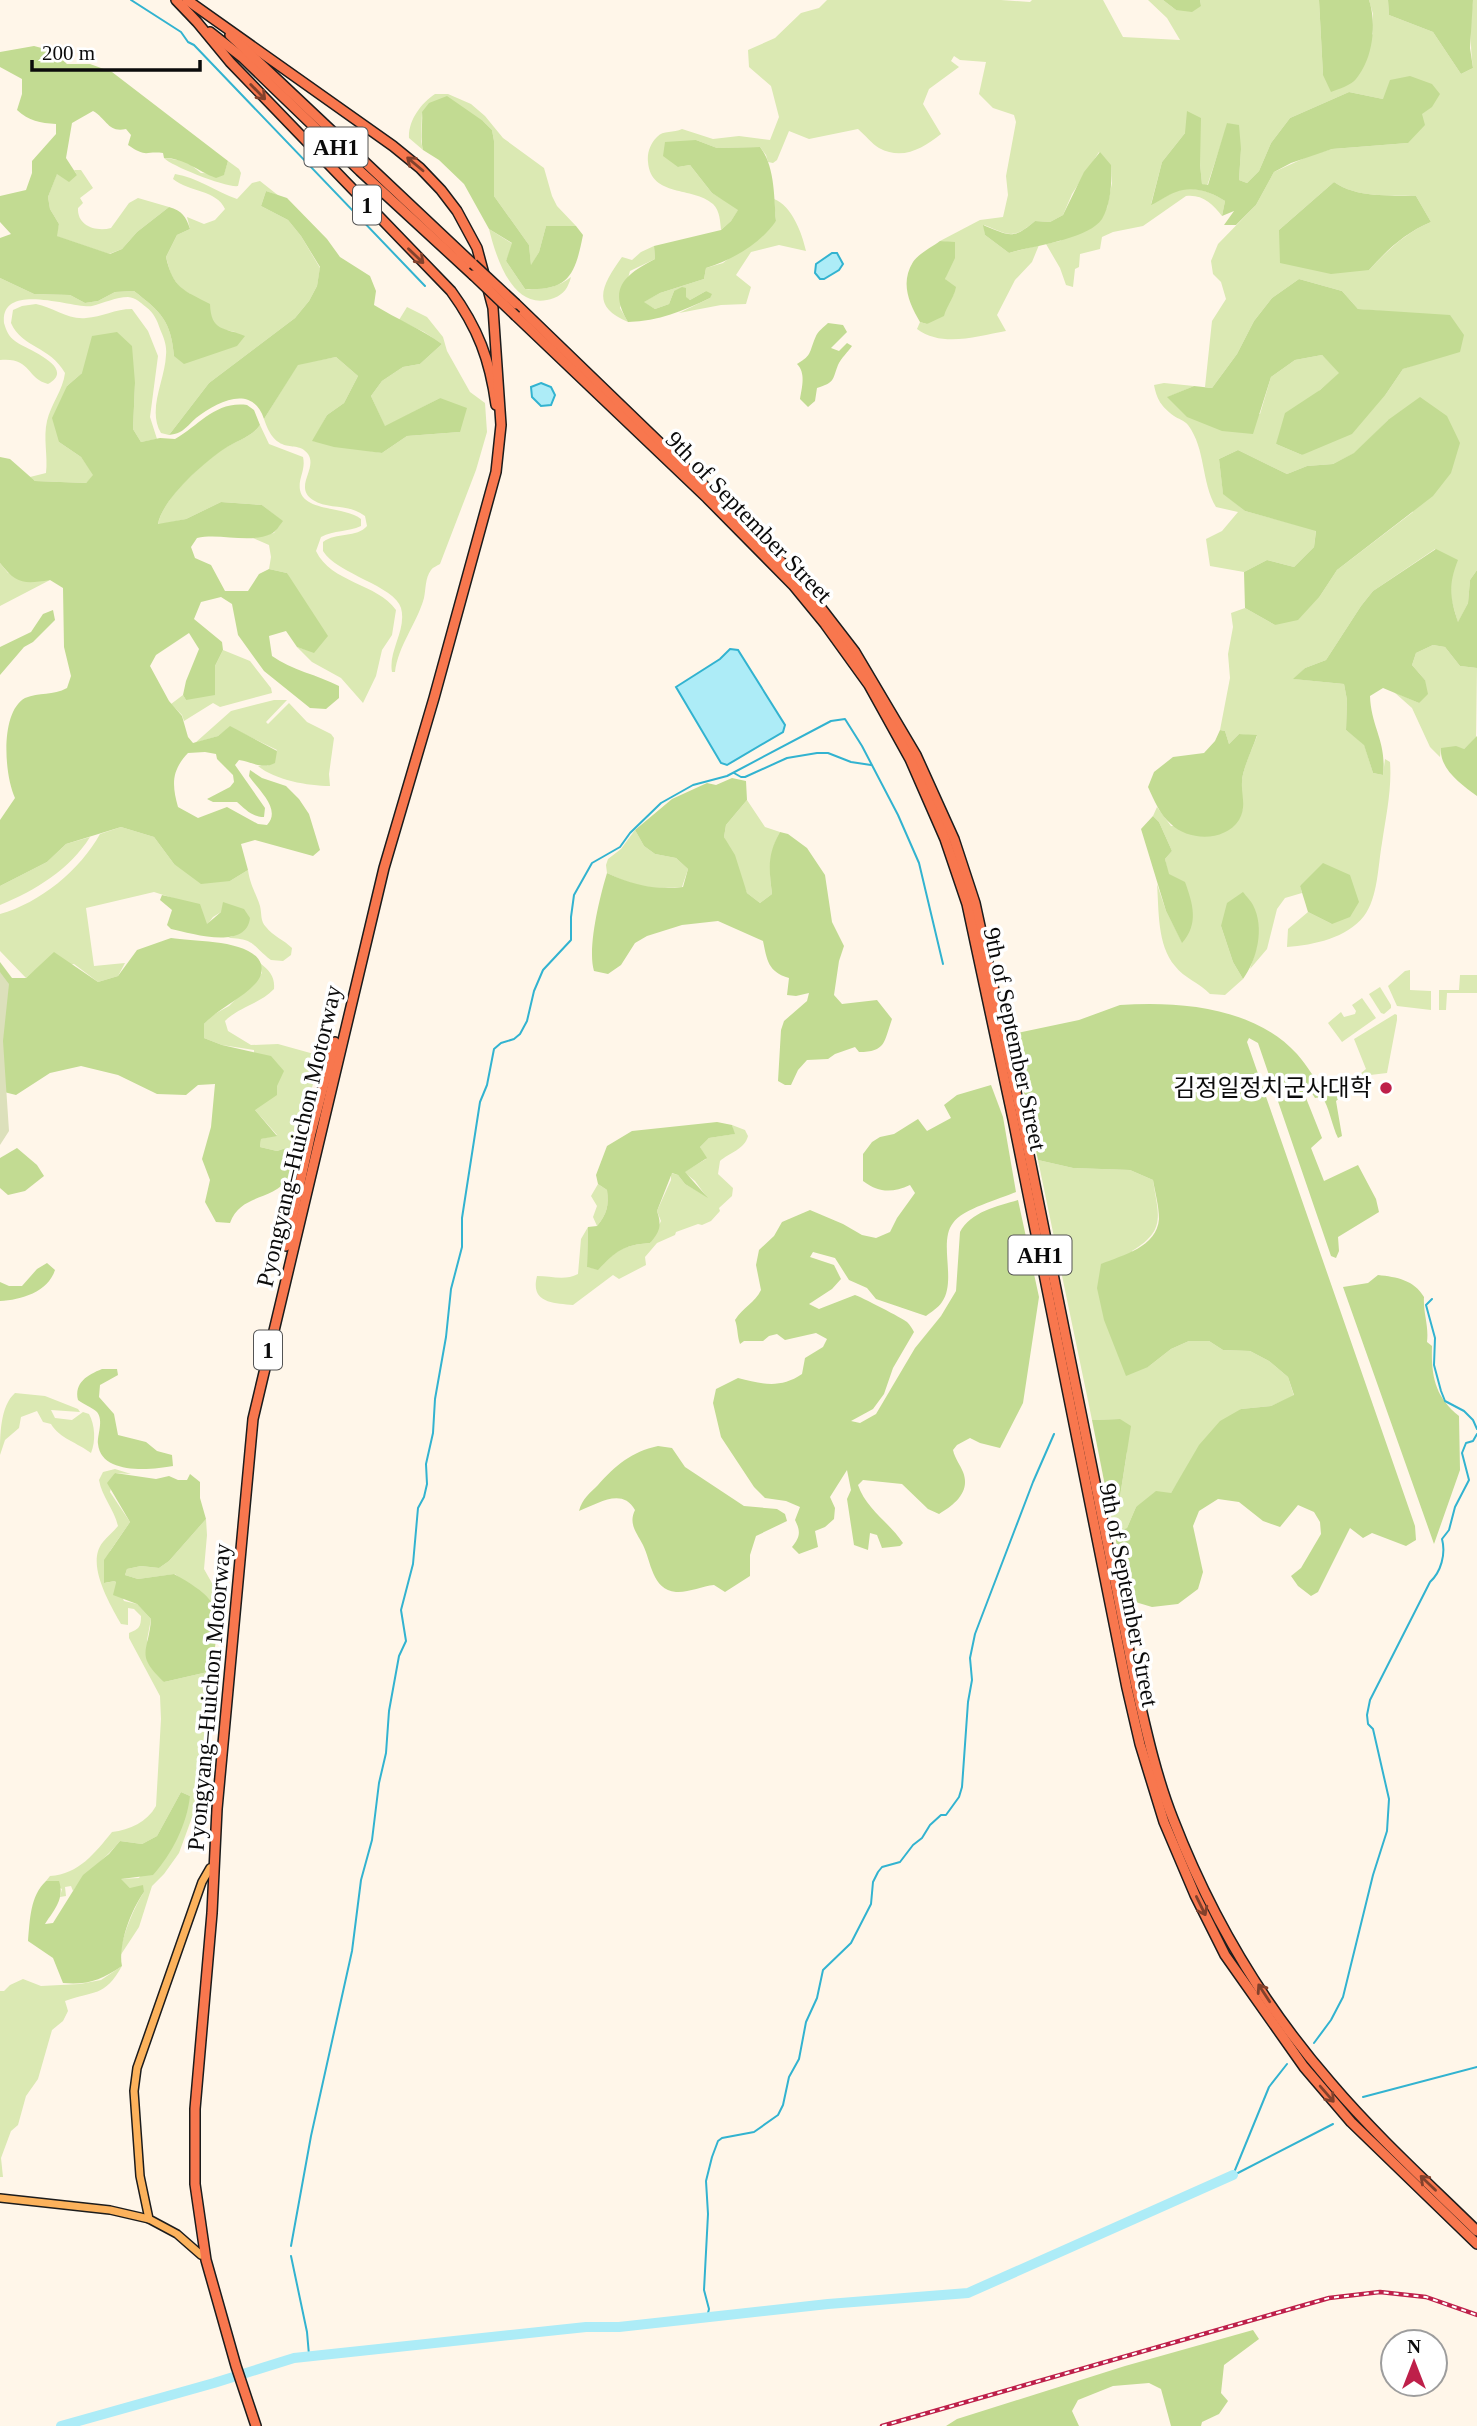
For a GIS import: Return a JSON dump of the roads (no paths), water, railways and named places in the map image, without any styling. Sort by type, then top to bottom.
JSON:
[{"type":"highway","name":"Pyongyang–Huichon Motorway","points":[[176,0],[230,62],[462,305],[485,350],[496,410],[492,471],[391,826],[314,1120],[256,1378],[244,1458],[221,1709],[192,2113],[192,2193],[201,2255],[211,2298],[255,2426]]},
{"type":"highway","name":"Pyongyang–Huichon Motorway","points":[[187,0],[393,146],[441,190],[467,228],[484,270],[494,309],[501,425],[496,472],[384,868],[253,1419],[218,1797],[212,1913],[195,2109],[195,2184],[204,2248],[210,2282],[234,2366]]},
{"type":"highway","name":"9th of September Street","points":[[208,15],[473,270],[516,316],[707,498],[793,585],[862,676],[910,759],[945,839],[967,904],[1127,1688],[1140,1744],[1164,1822],[1195,1895],[1225,1955],[1280,2035],[1351,2122],[1477,2244]]},
{"type":"highway","name":"9th of September Street","points":[[197,22],[243,58],[360,170],[473,270],[516,304],[801,582],[855,652],[916,755],[954,839],[975,903],[1021,1115],[1136,1686],[1172,1818],[1204,1892],[1235,1949],[1287,2028],[1359,2115],[1477,2231]]},
{"type":"main road","points":[[149,2219],[140,2176],[134,2091],[136,2068],[202,1882],[210,1868]]},
{"type":"main road","points":[[0,2198],[110,2210],[149,2219],[177,2234],[201,2255]]},
{"type":"water","points":[[832,253],[837,253],[843,264],[839,270],[820,279],[815,273],[816,264]]},
{"type":"water","points":[[541,383],[551,387],[555,395],[551,405],[541,406],[532,397],[531,387]]},
{"type":"water","points":[[730,649],[738,650],[785,725],[783,732],[727,765],[721,763],[676,687],[720,659]]},
{"type":"waterway","points":[[131,0],[181,32],[425,286]]},
{"type":"waterway","points":[[291,2246],[311,2136],[352,1951],[361,1880],[372,1840],[379,1783],[386,1753],[389,1711],[399,1656],[406,1641],[401,1610],[413,1564],[418,1508],[427,1484],[426,1464],[433,1433],[435,1399],[451,1289],[462,1247],[462,1218],[480,1102],[487,1085],[494,1049],[520,1034],[527,1021],[534,991],[543,970],[571,940],[574,895],[592,863],[620,847],[630,833],[661,803],[693,785],[727,776],[831,721],[845,719],[898,815],[919,863],[943,964]]},
{"type":"waterway","points":[[734,773],[745,777],[787,758],[817,753],[828,753],[851,762],[871,765]]},
{"type":"waterway","points":[[1432,1299],[1426,1305],[1435,1338],[1434,1365],[1441,1391],[1445,1401],[1464,1411],[1477,1429]]},
{"type":"waterway","points":[[707,2317],[709,2309],[704,2290],[708,2214],[706,2181],[718,2141],[754,2132],[778,2115],[789,2077],[799,2059],[806,2022],[817,1998],[823,1970],[851,1943],[871,1904],[873,1882],[878,1872],[882,1867],[900,1862],[930,1825],[941,1815],[946,1815],[959,1797],[972,1680],[970,1658],[975,1634],[1054,1434]]},
{"type":"waterway","points":[[1314,2043],[1331,2020],[1343,1997],[1373,1875],[1387,1831],[1389,1799],[1373,1729],[1368,1724],[1370,1700],[1430,1582],[1440,1568],[1443,1557],[1442,1539],[1449,1530],[1455,1507],[1469,1480],[1462,1453],[1466,1443],[1473,1441],[1477,1434]]},
{"type":"waterway","points":[[1233,2175],[1269,2087],[1287,2064]]},
{"type":"waterway","points":[[1363,2097],[1477,2067]]},
{"type":"waterway","points":[[1234,2175],[1333,2124]]},
{"type":"waterway","points":[[61,2426],[294,2358],[586,2327],[619,2327],[828,2304],[968,2293],[1233,2175]]},
{"type":"waterway","points":[[291,2256],[307,2332],[309,2355]]},
{"type":"railway","points":[[882,2426],[1329,2298],[1380,2292],[1426,2297],[1477,2315]]},
{"type":"place","name":"김정일정치군사대학","points":[[1386,1088]]}]
